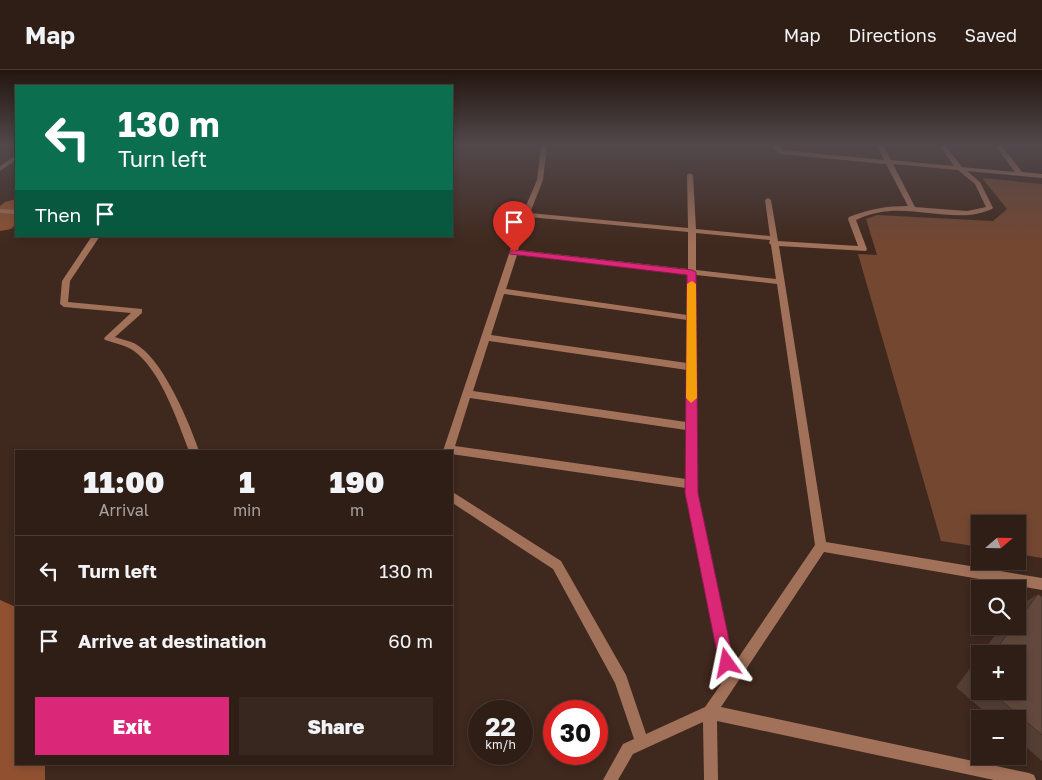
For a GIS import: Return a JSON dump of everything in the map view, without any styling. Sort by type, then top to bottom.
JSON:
[{"type":"street","points":[[448,450],[526,215],[540,178]]},
{"type":"street","points":[[690,178],[692,230],[691,493],[730,682]]},
{"type":"street","points":[[898,178],[913,209]]},
{"type":"street","points":[[526,215],[692,230],[863,249],[852,219],[865,211],[888,207],[969,213],[990,208],[978,183],[972,178]]},
{"type":"street","points":[[610,780],[628,749],[710,712],[821,546],[779,282],[768,200]]},
{"type":"street","points":[[0,211],[15,212]]},
{"type":"street","points":[[95,237],[66,281],[64,304],[139,311],[108,338],[138,350],[154,368],[181,415],[194,450]]},
{"type":"street","points":[[514,252],[779,282]]},
{"type":"street","points":[[501,291],[692,318]]},
{"type":"street","points":[[485,337],[692,368]]},
{"type":"street","points":[[467,394],[691,427]]},
{"type":"street","points":[[453,451],[691,484]]},
{"type":"street","points":[[453,497],[557,565],[622,680],[642,743]]},
{"type":"street","points":[[821,546],[1042,584]]},
{"type":"street","points":[[710,712],[711,780]]},
{"type":"street","points":[[710,712],[1029,780]]},
{"type":"shaded area","points":[[982,178],[1042,184],[1042,558],[1026,555],[1026,515],[971,515],[971,546],[941,541],[858,254],[877,255],[866,219],[877,215],[993,221],[1007,209]]},
{"type":"building","points":[[1038,594],[1042,597],[1042,735],[1026,721],[1026,710],[1012,710],[1001,700],[1026,700],[1026,645],[999,645],[1007,635],[1026,635],[1026,610]]},
{"type":"waterway","points":[[0,222],[15,209]]},
{"type":"waterway","points":[[0,628],[15,660]]},
{"type":"waterway","points":[[12,780],[15,714]]},
{"type":"slow traffic","points":[[691,398],[692,284]]},
{"type":"route","points":[[514,252],[692,272],[691,493],[727,663]]}]
